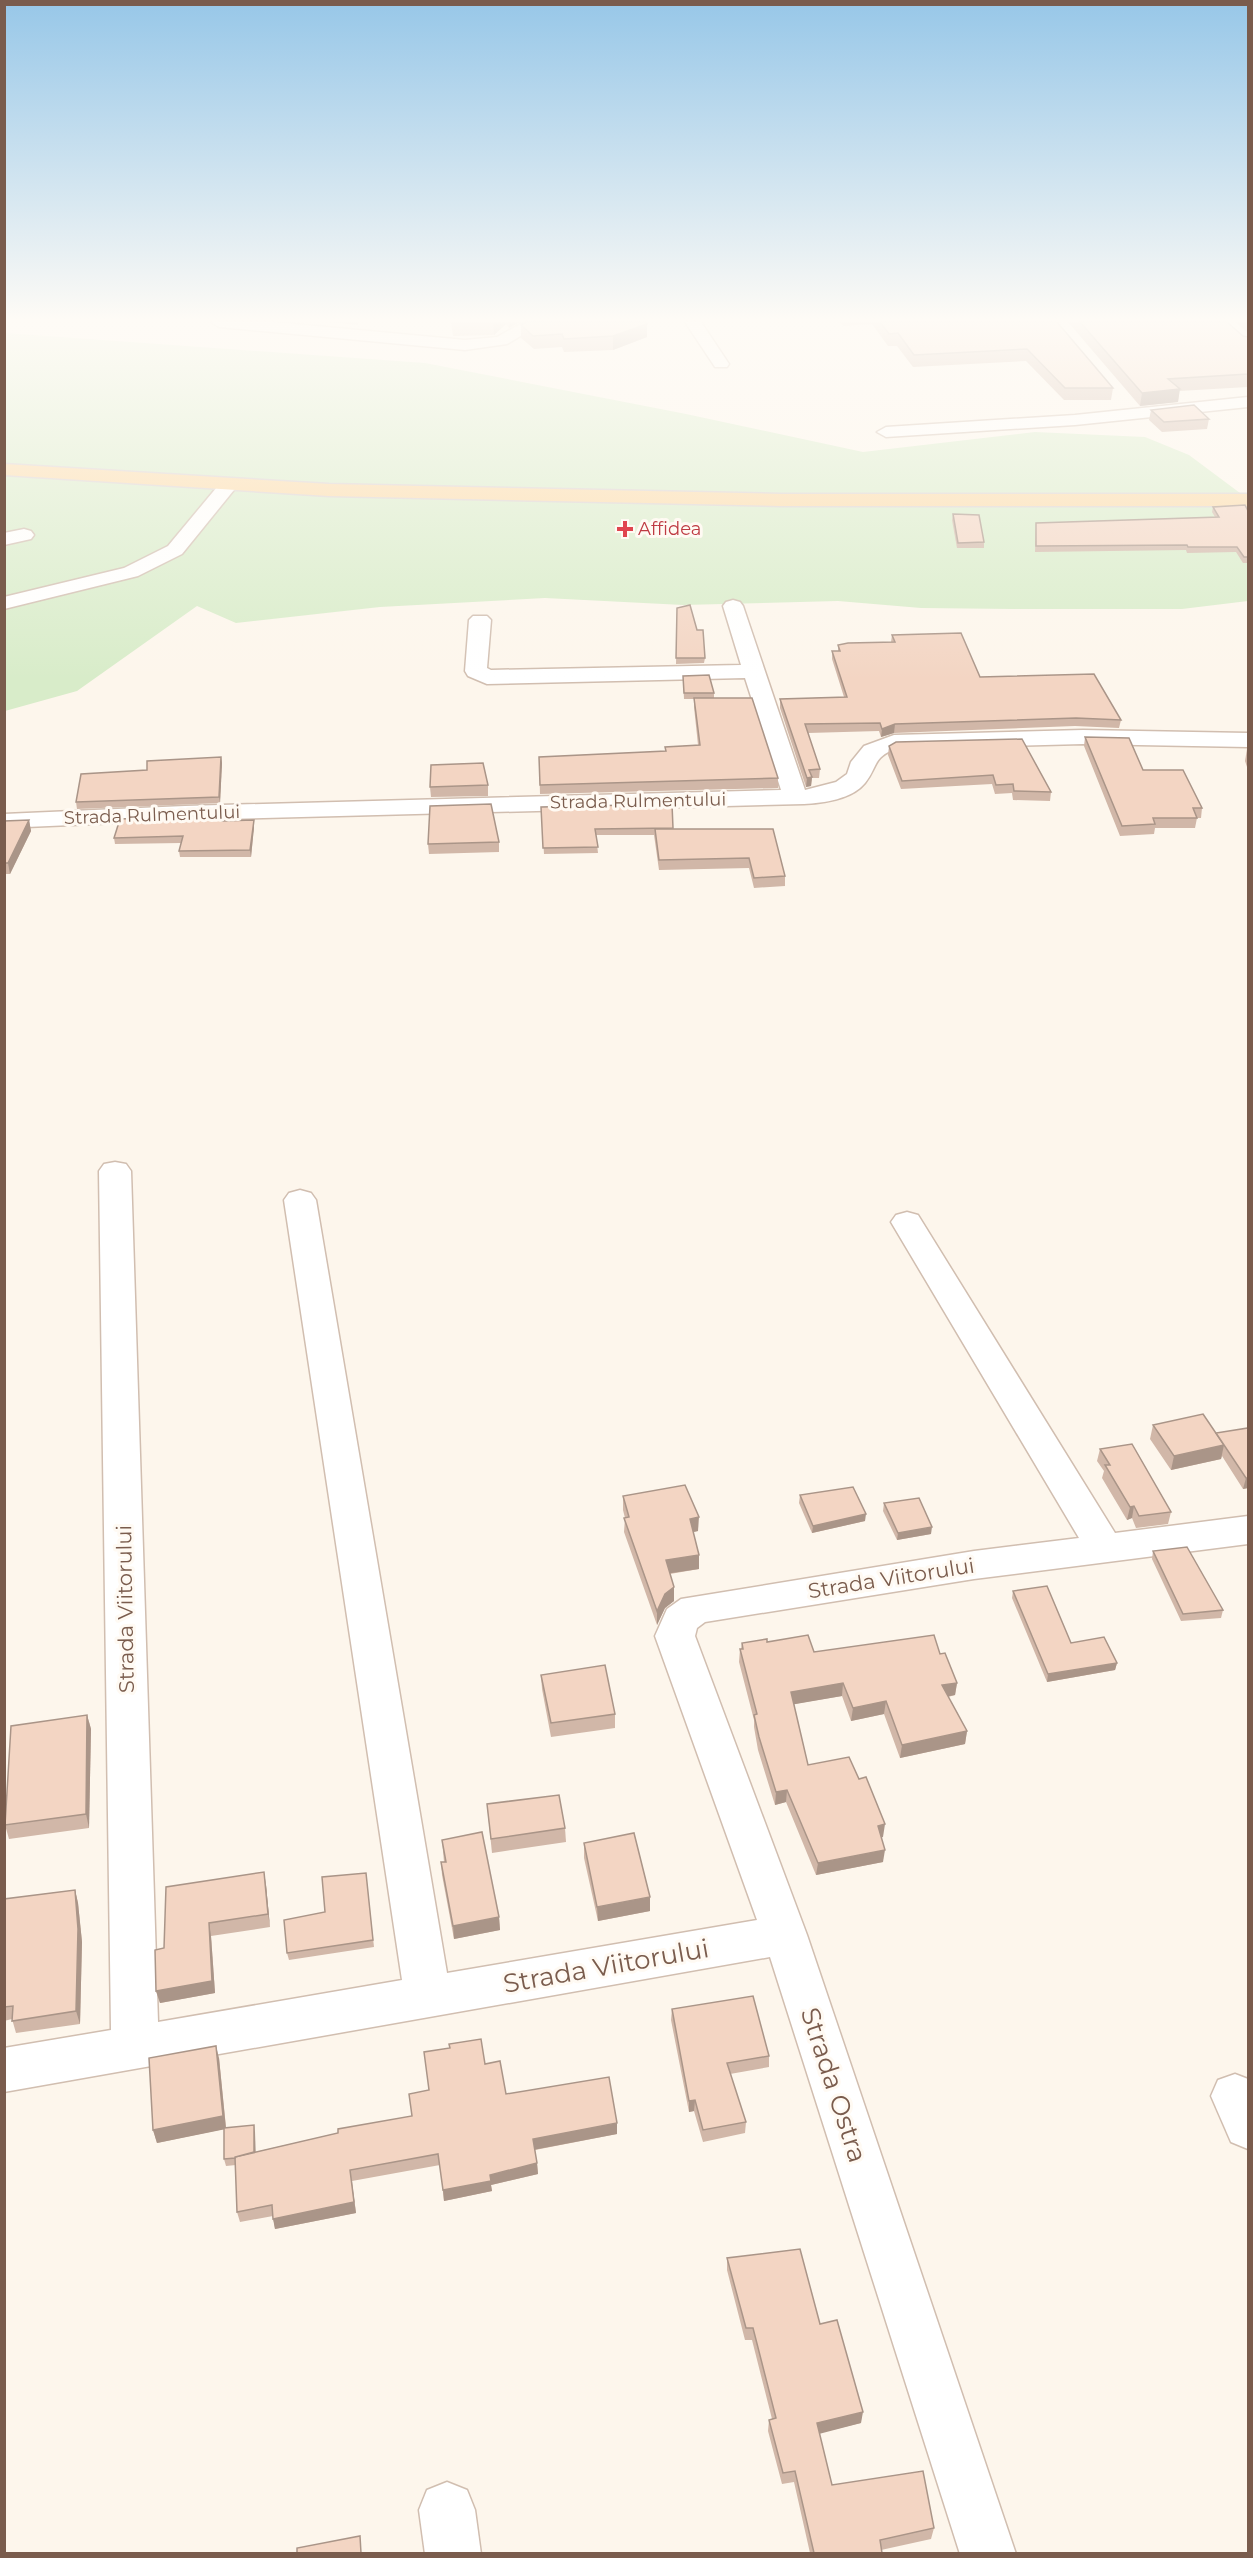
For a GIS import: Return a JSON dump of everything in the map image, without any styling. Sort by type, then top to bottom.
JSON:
[{"type":"main road","points":[[4,469],[329,490],[737,500],[1248,500]]},
{"type":"main road","points":[[1187,499],[1248,491]]},
{"type":"street","points":[[4,603],[131,572],[175,550],[229,485]]},
{"type":"street","points":[[4,539],[24,535]]},
{"type":"street","points":[[733,606],[795,797]]},
{"type":"street","points":[[480,620],[476,671],[487,677],[754,671]]},
{"type":"street","name":"Strada Rulmentului","points":[[4,820],[208,812],[819,796],[855,780],[861,773],[864,761],[876,749],[894,742],[1083,737],[1248,740]]},
{"type":"street","name":"Strada Viitorului","points":[[115,1171],[135,2047]]},
{"type":"street","points":[[300,1200],[428,1997]]},
{"type":"street","points":[[907,1222],[1105,1548]]},
{"type":"street","name":"Strada Viitorului","points":[[681,1620],[696,1610],[974,1564],[1248,1530]]},
{"type":"street","name":"Strada Ostra","points":[[681,1620],[675,1636],[785,1935],[988,2553]]},
{"type":"street","name":"Strada Viitorului","points":[[4,2070],[785,1935]]},
{"type":"green space","points":[[5,441],[814,441],[863,452],[954,441],[1156,441],[1189,455],[1248,499],[1248,601],[1182,609],[1013,609],[921,608],[838,601],[683,605],[545,598],[380,607],[236,623],[197,606],[77,691],[5,711]]},
{"type":"building","points":[[1245,505],[1248,511],[1248,557],[1244,557],[1237,547],[1036,546],[1036,523],[1219,517],[1213,507]]},
{"type":"building","points":[[953,514],[979,515],[984,542],[958,543]]},
{"type":"building","points":[[690,605],[697,630],[703,630],[705,658],[676,658],[677,608]]},
{"type":"building","points":[[961,633],[980,677],[1094,674],[1121,720],[1076,718],[895,724],[882,729],[880,723],[805,724],[820,769],[809,770],[812,777],[807,778],[780,699],[847,697],[832,651],[840,651],[838,645],[895,642],[892,635]]},
{"type":"building","points":[[709,675],[714,693],[684,693],[683,676]]},
{"type":"building","points":[[694,698],[752,698],[778,778],[540,785],[539,757],[666,751],[665,747],[700,745]]},
{"type":"building","points":[[1085,737],[1129,738],[1143,770],[1183,770],[1202,808],[1193,808],[1197,818],[1153,818],[1155,824],[1122,826]]},
{"type":"building","points":[[1022,739],[1051,792],[1014,791],[1013,784],[996,785],[993,775],[902,781],[889,746],[896,742]]},
{"type":"building","points":[[221,757],[219,797],[76,802],[81,774],[147,770],[147,761]]},
{"type":"building","points":[[483,763],[488,785],[430,787],[431,765]]},
{"type":"building","points":[[491,804],[499,842],[428,844],[430,806]]},
{"type":"building","points":[[672,804],[673,828],[595,829],[598,847],[543,848],[541,807]]},
{"type":"building","points":[[218,815],[218,818],[223,818],[222,821],[254,820],[250,850],[179,851],[183,836],[114,838],[120,819]]},
{"type":"building","points":[[29,820],[8,863],[4,863],[4,821]]},
{"type":"building","points":[[655,829],[773,829],[785,876],[754,878],[749,858],[659,860]]},
{"type":"building","points":[[1203,1414],[1224,1445],[1174,1456],[1153,1425]]},
{"type":"building","points":[[1248,1428],[1248,1478],[1246,1478],[1216,1433]]},
{"type":"building","points":[[1132,1444],[1171,1512],[1139,1516],[1134,1506],[1130,1507],[1105,1465],[1110,1465],[1100,1449]]},
{"type":"building","points":[[685,1485],[699,1517],[690,1519],[699,1555],[666,1560],[674,1587],[665,1594],[657,1611],[624,1518],[629,1517],[623,1496]]},
{"type":"building","points":[[853,1487],[866,1514],[813,1526],[800,1495]]},
{"type":"building","points":[[919,1498],[932,1527],[898,1533],[884,1503]]},
{"type":"building","points":[[1187,1547],[1223,1610],[1183,1614],[1153,1551]]},
{"type":"building","points":[[1047,1586],[1071,1643],[1104,1637],[1117,1663],[1048,1674],[1013,1591]]},
{"type":"building","points":[[808,1635],[814,1652],[934,1635],[940,1654],[945,1653],[957,1683],[942,1685],[967,1731],[902,1745],[886,1701],[853,1708],[843,1683],[791,1692],[808,1765],[849,1757],[859,1779],[866,1777],[885,1824],[878,1826],[885,1850],[818,1863],[787,1790],[776,1792],[759,1737],[754,1715],[757,1714],[740,1649],[743,1649],[742,1643],[767,1639],[767,1642]]},
{"type":"building","points":[[605,1665],[615,1714],[551,1723],[541,1675]]},
{"type":"building","points":[[87,1715],[86,1814],[5,1825],[11,1726]]},
{"type":"building","points":[[559,1795],[565,1828],[491,1839],[487,1804]]},
{"type":"building","points":[[482,1832],[499,1917],[453,1926],[441,1862],[446,1862],[442,1840]]},
{"type":"building","points":[[634,1833],[650,1897],[597,1907],[584,1843]]},
{"type":"building","points":[[264,1872],[268,1914],[209,1923],[212,1981],[156,1991],[155,1950],[164,1948],[166,1887]]},
{"type":"building","points":[[366,1873],[373,1940],[287,1953],[284,1920],[325,1912],[322,1877]]},
{"type":"building","points":[[75,1890],[78,1929],[76,2011],[12,2021],[13,2006],[4,2007],[4,1899]]},
{"type":"building","points":[[753,1996],[769,2056],[727,2063],[746,2122],[703,2130],[695,2100],[689,2101],[672,2009]]},
{"type":"building","points":[[481,2039],[485,2064],[500,2061],[506,2094],[609,2077],[617,2123],[533,2139],[537,2163],[490,2175],[491,2181],[443,2190],[438,2154],[350,2170],[354,2202],[273,2219],[272,2205],[237,2212],[235,2157],[338,2133],[338,2129],[412,2116],[409,2094],[429,2090],[424,2052],[450,2048],[449,2044]]},
{"type":"building","points":[[216,2046],[223,2116],[153,2130],[149,2058]]},
{"type":"building","points":[[254,2125],[254,2152],[224,2159],[224,2128]]},
{"type":"building","points":[[800,2249],[820,2324],[837,2320],[863,2412],[817,2423],[832,2485],[923,2471],[934,2528],[880,2540],[882,2553],[814,2553],[795,2471],[783,2473],[769,2420],[776,2418],[753,2328],[746,2328],[727,2258]]},
{"type":"building","points":[[360,2536],[361,2553],[297,2553],[297,2548]]},
{"type":"place","name":"Affidea","points":[[625,529]]}]
